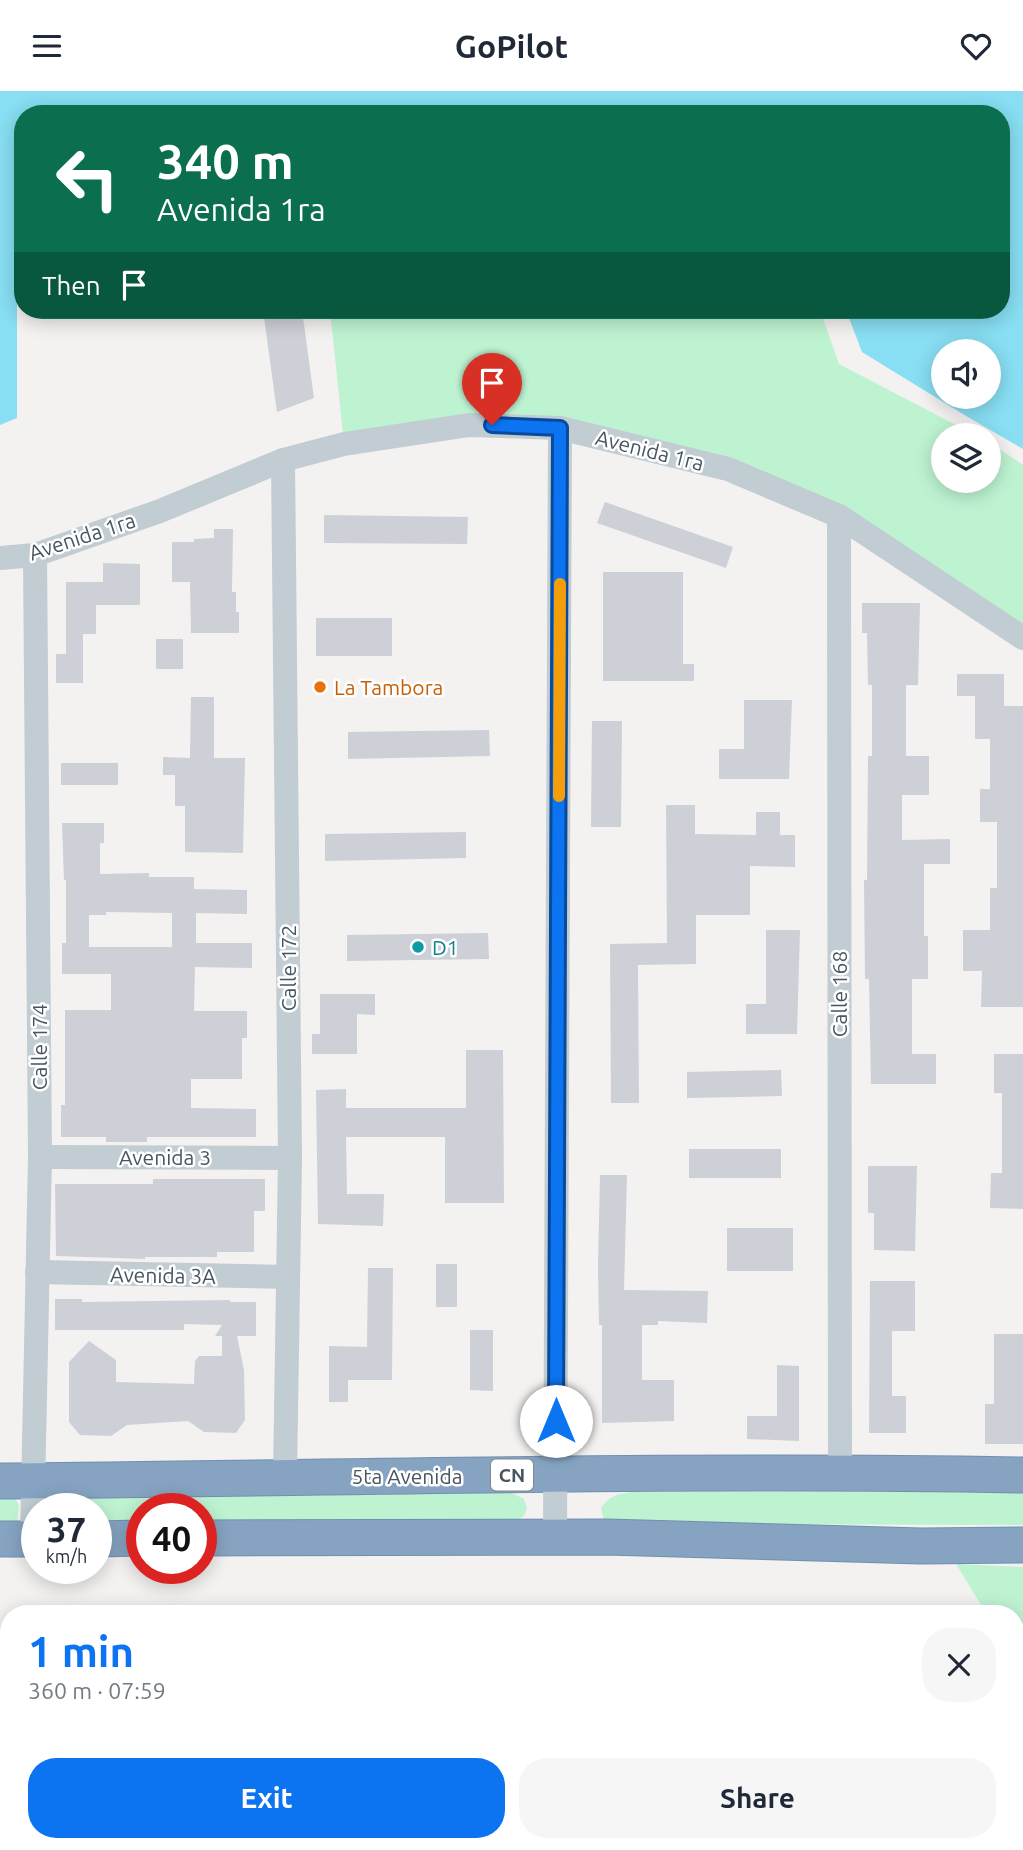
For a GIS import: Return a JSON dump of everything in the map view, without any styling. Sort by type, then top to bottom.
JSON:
[{"type":"highway","name":"5ta Avenida","points":[[16,1481],[840,1472],[1023,1475]]},
{"type":"highway","points":[[217,1538],[607,1537],[921,1546],[1023,1545]]},
{"type":"street","name":"Avenida 1ra","points":[[0,558],[35,555],[160,511],[283,460],[344,444],[469,425],[560,428],[728,469],[839,516],[1023,638]]},
{"type":"street","points":[[555,1538],[560,428]]},
{"type":"street","name":"Calle 172","points":[[283,460],[289,1158],[285,1476]]},
{"type":"street","name":"Calle 168","points":[[839,516],[840,1472]]},
{"type":"street","name":"Calle 174","points":[[21,1522],[16,1481],[37,1272],[40,1157],[35,555]]},
{"type":"street","name":"Avenida 3","points":[[40,1157],[289,1158]]},
{"type":"street","name":"Avenida 3A","points":[[37,1272],[288,1277]]},
{"type":"green space","points":[[331,319],[823,319],[839,364],[952,423],[931,423],[931,493],[1001,493],[1001,450],[1023,465],[1023,638],[839,516],[560,428],[344,444]]},
{"type":"green space","points":[[508,1491],[524,1499],[527,1508],[524,1516],[513,1523],[217,1526],[217,1495]]},
{"type":"green space","points":[[633,1492],[1023,1492],[1023,1525],[615,1524],[604,1520],[601,1508],[608,1500]]},
{"type":"green space","points":[[0,1493],[14,1497],[19,1505],[17,1522],[0,1526]]},
{"type":"green space","points":[[112,1496],[126,1496],[126,1526],[112,1526]]},
{"type":"green space","points":[[956,1564],[1023,1567],[1023,1605],[981,1605]]},
{"type":"water","points":[[0,91],[1023,91],[1023,449],[1001,436],[1001,423],[978,423],[955,409],[1001,409],[1001,339],[931,339],[931,394],[862,352],[849,319],[1010,319],[1010,105],[14,105],[14,319],[17,319],[17,418],[0,425]]},
{"type":"building","points":[[264,319],[303,319],[314,398],[277,412]]},
{"type":"building","points":[[605,502],[733,547],[726,568],[597,523]]},
{"type":"building","points":[[324,515],[468,517],[467,544],[324,543]]},
{"type":"building","points":[[214,529],[233,529],[232,592],[236,592],[239,633],[191,633],[190,582],[172,582],[172,542],[214,538]]},
{"type":"building","points":[[103,563],[140,564],[140,605],[96,605],[96,634],[83,634],[83,683],[56,683],[56,654],[66,654],[66,582],[103,582]]},
{"type":"building","points":[[603,572],[683,572],[683,664],[694,664],[694,681],[603,681]]},
{"type":"building","points":[[862,603],[920,603],[918,685],[906,685],[906,756],[929,756],[929,795],[902,795],[902,840],[950,839],[950,864],[924,864],[924,936],[928,936],[928,979],[912,979],[912,1054],[936,1054],[936,1084],[871,1084],[869,979],[865,979],[864,880],[867,880],[868,756],[872,756],[872,685],[868,685],[867,633],[862,633]]},
{"type":"building","points":[[316,618],[392,618],[392,656],[316,656]]},
{"type":"building","points":[[156,639],[183,639],[183,669],[156,669]]},
{"type":"building","points":[[957,674],[1004,674],[1004,706],[1023,706],[1023,1007],[981,1007],[982,971],[963,971],[963,930],[990,930],[990,888],[997,888],[997,822],[980,822],[980,789],[990,789],[990,739],[975,739],[975,696],[957,696]]},
{"type":"building","points":[[191,697],[214,697],[214,758],[245,758],[243,853],[185,852],[185,806],[175,806],[175,775],[163,775],[163,757],[190,758]]},
{"type":"building","points":[[744,700],[792,700],[789,779],[719,779],[719,749],[744,749]]},
{"type":"building","points":[[592,721],[622,721],[621,827],[591,827]]},
{"type":"building","points":[[489,730],[490,756],[348,759],[348,732]]},
{"type":"building","points":[[61,763],[118,763],[118,785],[61,785]]},
{"type":"building","points":[[666,805],[695,805],[695,834],[756,835],[756,812],[780,812],[780,835],[795,835],[795,867],[750,866],[750,915],[696,915],[696,964],[638,965],[639,1103],[611,1103],[610,944],[667,943]]},
{"type":"building","points":[[62,823],[104,823],[104,843],[100,843],[100,874],[149,873],[149,877],[194,877],[194,889],[247,890],[247,914],[196,913],[196,943],[252,943],[252,968],[195,967],[194,1011],[247,1011],[247,1038],[242,1038],[242,1079],[191,1079],[191,1108],[256,1109],[256,1137],[147,1137],[147,1142],[106,1142],[106,1137],[61,1137],[61,1105],[65,1105],[65,1010],[111,1010],[111,974],[62,974],[62,943],[66,943]],"holes":[[[106,912],[172,913],[172,947],[89,947],[89,915],[106,915]]]},
{"type":"building","points":[[466,832],[466,858],[325,861],[325,834]]},
{"type":"building","points":[[766,930],[800,930],[797,1034],[746,1034],[746,1004],[766,1004]]},
{"type":"building","name":"D1","points":[[488,933],[489,959],[347,961],[347,935]]},
{"type":"building","points":[[320,994],[375,994],[375,1015],[357,1014],[357,1054],[312,1054],[312,1034],[320,1034]]},
{"type":"building","points":[[466,1050],[503,1050],[504,1203],[445,1203],[445,1137],[346,1137],[347,1194],[384,1194],[383,1226],[318,1224],[316,1090],[346,1089],[346,1108],[466,1108]]},
{"type":"building","points":[[994,1054],[1023,1054],[1023,1209],[990,1208],[991,1173],[1002,1173],[1002,1093],[994,1093]]},
{"type":"building","points":[[781,1070],[782,1096],[687,1098],[687,1072]]},
{"type":"building","points":[[689,1149],[781,1149],[781,1178],[689,1178]]},
{"type":"building","points":[[868,1166],[917,1166],[915,1251],[874,1250],[874,1213],[868,1213]]},
{"type":"building","points":[[600,1175],[627,1175],[624,1290],[708,1291],[707,1323],[658,1321],[658,1325],[642,1325],[642,1380],[674,1380],[674,1421],[602,1423],[602,1325],[599,1325],[598,1267]]},
{"type":"building","points":[[153,1179],[265,1179],[265,1211],[254,1211],[254,1252],[217,1252],[217,1257],[145,1259],[56,1256],[55,1184],[153,1184]]},
{"type":"building","points":[[727,1228],[793,1228],[793,1271],[727,1271]]},
{"type":"building","points":[[436,1264],[457,1264],[457,1307],[436,1307]]},
{"type":"building","points":[[368,1268],[393,1268],[392,1380],[348,1380],[348,1402],[329,1402],[329,1346],[367,1347]]},
{"type":"building","points":[[870,1281],[915,1281],[915,1331],[892,1331],[892,1396],[906,1396],[906,1433],[869,1433]]},
{"type":"building","points":[[55,1299],[82,1299],[82,1302],[256,1302],[256,1336],[237,1336],[244,1370],[245,1420],[236,1433],[204,1432],[188,1421],[127,1425],[111,1436],[80,1435],[69,1422],[69,1362],[89,1341],[116,1360],[116,1382],[194,1384],[195,1361],[199,1356],[222,1356],[222,1336],[215,1336],[222,1325],[184,1324],[184,1330],[55,1330]]},
{"type":"building","points":[[470,1330],[493,1330],[493,1391],[470,1390]]},
{"type":"building","points":[[994,1334],[1023,1334],[1023,1444],[985,1444],[985,1404],[994,1404]]},
{"type":"building","points":[[777,1365],[799,1366],[799,1441],[747,1439],[747,1416],[777,1416]]},
{"type":"slow traffic","points":[[559,796],[560,584]]},
{"type":"place","name":"La Tambora","points":[[320,687]]},
{"type":"place","name":"D1","points":[[418,947]]},
{"type":"route","points":[[492,425],[560,428],[556,1421]]}]
